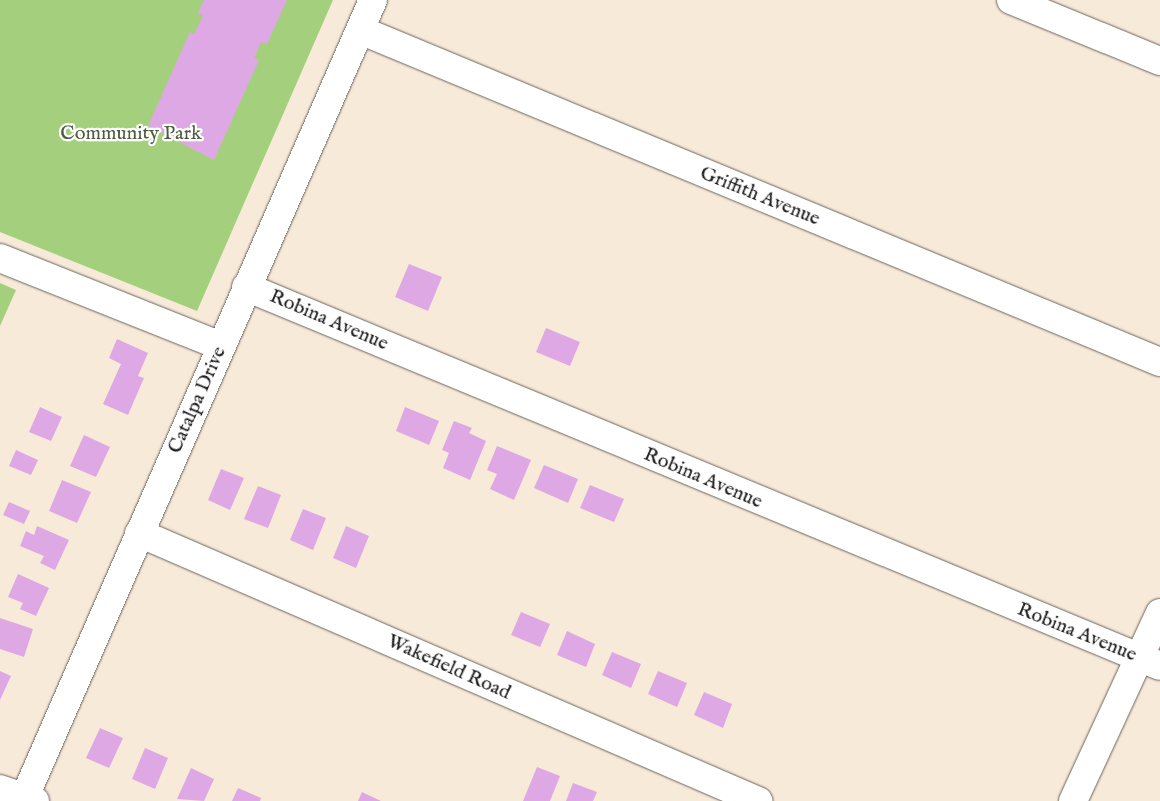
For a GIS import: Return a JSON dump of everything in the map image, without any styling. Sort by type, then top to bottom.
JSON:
[{"type":"street","name":"Catalpa Drive","points":[[21,797],[373,0]]},
{"type":"street","points":[[1011,0],[1160,61]]},
{"type":"street","name":"Griffith Avenue","points":[[360,30],[1160,362]]},
{"type":"street","points":[[0,258],[221,346]]},
{"type":"street","name":"Robina Avenue","points":[[246,287],[1151,662]]},
{"type":"street","name":"Wakefield Road","points":[[139,533],[758,801]]},
{"type":"street","points":[[1073,801],[1151,662],[1160,613]]},
{"type":"green space","name":"Community Park","points":[[0,0],[333,0],[197,311],[0,232]]},
{"type":"green space","points":[[0,283],[16,290],[0,326]]},
{"type":"building","points":[[204,0],[287,0],[267,44],[261,42],[254,58],[259,60],[214,160],[148,126],[190,32],[194,34],[203,16],[198,13]]},
{"type":"building","points":[[409,264],[442,277],[428,311],[395,297]]},
{"type":"building","points":[[546,328],[580,342],[570,366],[536,352]]},
{"type":"building","points":[[117,339],[148,353],[138,376],[144,378],[128,415],[103,404],[121,364],[109,358]]},
{"type":"building","points":[[40,407],[62,417],[51,441],[29,432]]},
{"type":"building","points":[[405,407],[439,421],[429,445],[396,431]]},
{"type":"building","points":[[454,421],[472,428],[469,433],[486,441],[470,480],[443,468],[449,453],[442,450]]},
{"type":"building","points":[[84,435],[110,447],[96,477],[70,466]]},
{"type":"building","points":[[497,446],[531,460],[514,500],[490,489],[497,474],[487,470]]},
{"type":"building","points":[[16,450],[38,460],[31,475],[9,466]]},
{"type":"building","points":[[544,465],[578,479],[568,503],[534,488]]},
{"type":"building","points":[[221,469],[244,478],[230,510],[208,500]]},
{"type":"building","points":[[62,480],[91,492],[77,523],[49,511]]},
{"type":"building","points":[[590,485],[624,499],[614,522],[580,508]]},
{"type":"building","points":[[258,486],[281,495],[268,528],[244,519]]},
{"type":"building","points":[[9,502],[30,511],[24,524],[3,515]]},
{"type":"building","points":[[303,509],[326,518],[313,550],[290,540]]},
{"type":"building","points":[[37,526],[69,540],[55,570],[40,563],[44,556],[20,546],[26,531],[34,535]]},
{"type":"building","points":[[346,526],[369,536],[356,568],[333,558]]},
{"type":"building","points":[[18,574],[49,588],[36,616],[20,609],[23,603],[8,597]]},
{"type":"building","points":[[521,612],[550,624],[540,647],[511,635]]},
{"type":"building","points":[[0,618],[33,629],[24,657],[0,649]]},
{"type":"building","points":[[567,631],[595,644],[586,667],[557,655]]},
{"type":"building","points":[[612,652],[641,664],[631,688],[602,675]]},
{"type":"building","points":[[0,671],[11,676],[0,700]]},
{"type":"building","points":[[658,671],[687,683],[677,707],[648,694]]},
{"type":"building","points":[[704,692],[732,704],[723,728],[694,715]]},
{"type":"building","points":[[100,728],[123,738],[109,768],[86,758]]},
{"type":"building","points":[[145,748],[168,758],[155,789],[132,779]]},
{"type":"building","points":[[537,767],[560,776],[550,801],[523,801]]},
{"type":"building","points":[[191,768],[214,779],[204,801],[177,799]]},
{"type":"building","points":[[573,783],[597,792],[593,801],[566,801]]},
{"type":"building","points":[[238,788],[261,798],[260,801],[232,801]]},
{"type":"building","points":[[362,792],[381,801],[358,801]]}]
